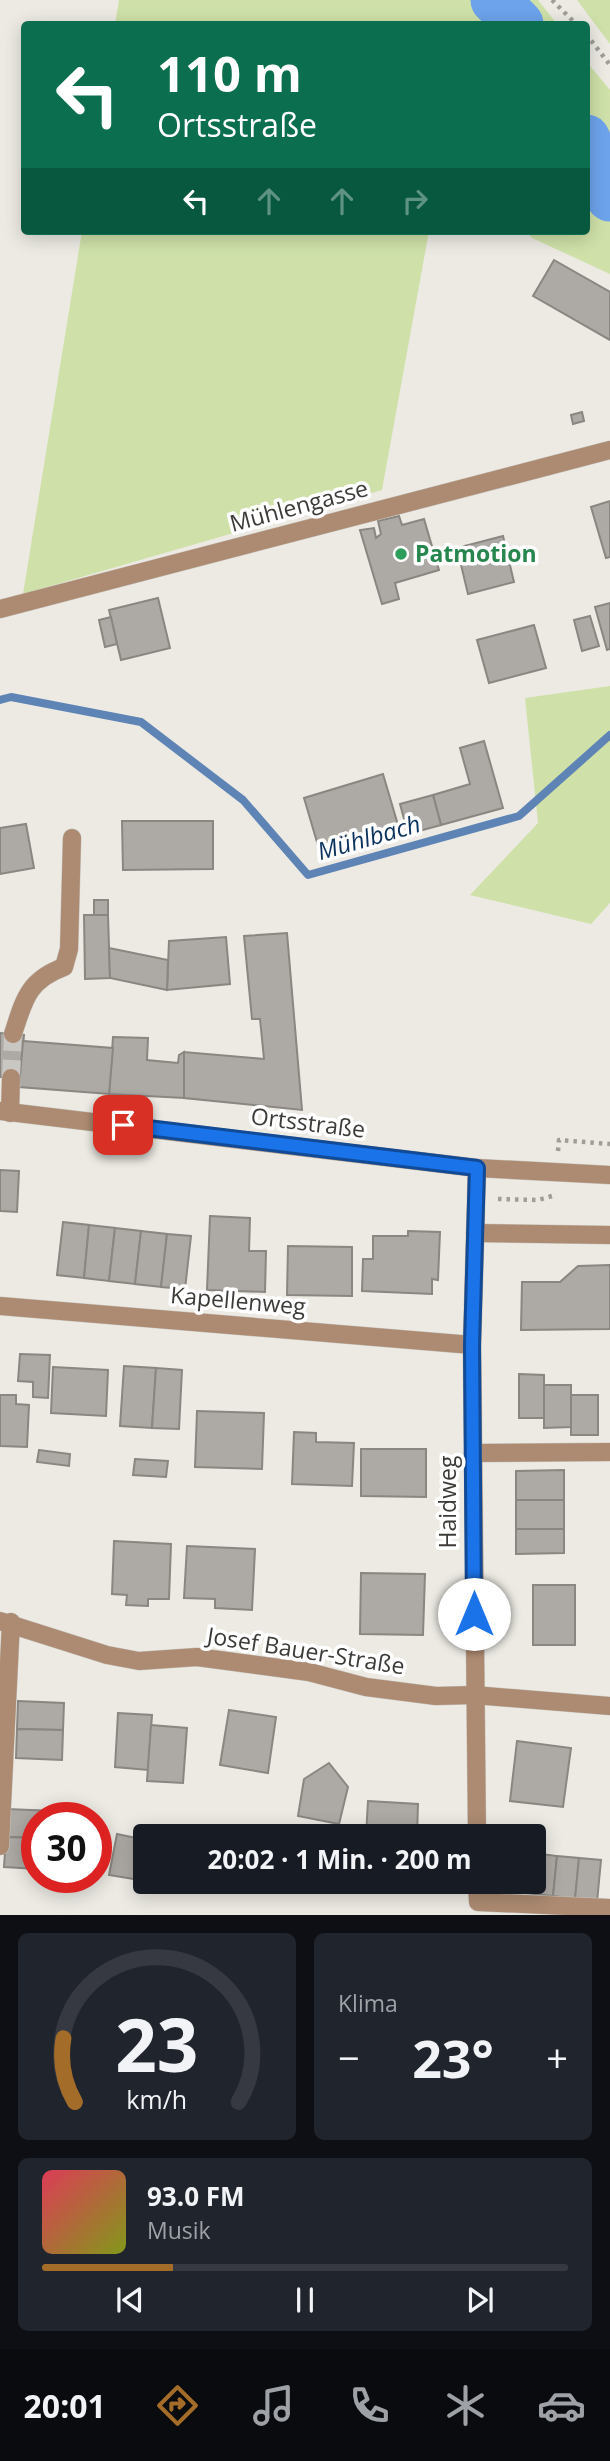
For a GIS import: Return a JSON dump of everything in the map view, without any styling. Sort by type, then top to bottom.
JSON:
[{"type":"street","name":"Mühlengasse","points":[[0,609],[610,450]]},
{"type":"street","points":[[13,1034],[26,994],[44,974],[64,967],[69,949],[72,838]]},
{"type":"street","points":[[5,1112],[11,1078]]},
{"type":"street","name":"Ortsstraße","points":[[5,1112],[477,1168],[610,1175]]},
{"type":"street","name":"Haidweg","points":[[477,1168],[472,1345],[477,1824]]},
{"type":"street","points":[[475,1233],[610,1235]]},
{"type":"street","name":"Kapellenweg","points":[[0,1306],[472,1345]]},
{"type":"street","points":[[473,1453],[610,1452]]},
{"type":"street","points":[[0,1846],[6,1621]]},
{"type":"street","name":"Josef Bauer-Straße","points":[[6,1621],[107,1655],[139,1661],[197,1657],[309,1672],[366,1687],[436,1696],[474,1695],[610,1706]]},
{"type":"street","points":[[478,1894],[478,1902],[610,1908]]},
{"type":"path","points":[[552,0],[573,21]]},
{"type":"path","points":[[590,39],[610,65]]},
{"type":"green space","points":[[119,0],[538,0],[555,21],[116,21]]},
{"type":"green space","points":[[577,0],[610,0],[610,44]]},
{"type":"green space","points":[[590,66],[610,90],[610,274],[529,235],[590,235]]},
{"type":"green space","points":[[81,235],[428,235],[382,490],[23,594]]},
{"type":"green space","points":[[610,686],[610,903],[591,924],[470,895],[538,823],[525,698]]},
{"type":"building","points":[[554,260],[610,292],[610,340],[533,296]]},
{"type":"building","points":[[582,412],[584,421],[573,424],[571,415]]},
{"type":"building","points":[[610,501],[610,557],[606,558],[591,507]]},
{"type":"building","points":[[399,516],[402,525],[424,519],[439,570],[395,583],[399,599],[382,604],[360,530],[374,528],[376,538],[381,534],[378,521]]},
{"type":"building","points":[[503,536],[514,582],[468,594],[457,548]]},
{"type":"building","points":[[158,598],[170,648],[121,660],[109,610]]},
{"type":"building","points":[[610,603],[610,649],[607,650],[595,607]]},
{"type":"building","points":[[590,616],[599,646],[582,651],[574,620]]},
{"type":"building","points":[[111,617],[117,644],[105,647],[99,620]]},
{"type":"building","points":[[534,625],[546,668],[489,683],[477,640]]},
{"type":"building","points":[[484,741],[503,808],[441,825],[433,795],[470,784],[460,748]]},
{"type":"building","points":[[383,774],[398,825],[319,849],[304,798]]},
{"type":"building","points":[[433,795],[441,825],[408,834],[400,804]]},
{"type":"building","points":[[122,821],[213,821],[213,869],[123,870]]},
{"type":"building","points":[[26,824],[34,868],[0,874],[0,828]]},
{"type":"building","points":[[94,900],[108,900],[108,915],[94,915]]},
{"type":"building","points":[[84,915],[108,915],[110,978],[85,979]]},
{"type":"building","points":[[287,933],[302,1110],[184,1098],[184,1052],[264,1059],[260,1019],[252,1019],[244,936]]},
{"type":"building","points":[[226,937],[230,984],[167,990],[169,941]]},
{"type":"building","points":[[109,948],[168,960],[167,990],[110,978]]},
{"type":"building","points":[[0,1033],[24,1035],[20,1078],[0,1077]]},
{"type":"building","points":[[113,1037],[148,1038],[147,1060],[178,1063],[179,1055],[184,1052],[184,1098],[109,1094]]},
{"type":"building","points":[[23,1041],[113,1048],[109,1094],[19,1087]]},
{"type":"building","points":[[0,1170],[19,1171],[17,1212],[0,1211]]},
{"type":"building","points":[[210,1216],[250,1218],[249,1251],[266,1251],[265,1292],[207,1290]]},
{"type":"building","points":[[63,1222],[89,1225],[84,1278],[57,1275]]},
{"type":"building","points":[[89,1225],[115,1228],[109,1281],[84,1278]]},
{"type":"building","points":[[115,1228],[141,1231],[135,1284],[109,1281]]},
{"type":"building","points":[[141,1231],[167,1234],[161,1287],[135,1284]]},
{"type":"building","points":[[408,1231],[440,1232],[438,1280],[432,1279],[432,1294],[362,1291],[363,1259],[373,1259],[373,1236],[408,1236]]},
{"type":"building","points":[[167,1234],[191,1236],[185,1289],[161,1287]]},
{"type":"building","points":[[288,1246],[352,1247],[352,1296],[287,1295]]},
{"type":"building","points":[[610,1265],[610,1329],[521,1330],[522,1282],[560,1282],[578,1266]]},
{"type":"building","points":[[20,1354],[50,1355],[48,1398],[33,1397],[33,1382],[18,1381]]},
{"type":"building","points":[[124,1366],[156,1368],[152,1428],[120,1426]]},
{"type":"building","points":[[53,1367],[108,1370],[106,1416],[51,1413]]},
{"type":"building","points":[[156,1368],[182,1370],[179,1429],[152,1428]]},
{"type":"building","points":[[519,1374],[544,1375],[544,1418],[519,1418]]},
{"type":"building","points":[[544,1385],[571,1385],[571,1427],[544,1428]]},
{"type":"building","points":[[0,1395],[16,1395],[16,1404],[29,1405],[27,1447],[0,1446]]},
{"type":"building","points":[[571,1395],[598,1395],[598,1435],[571,1435]]},
{"type":"building","points":[[197,1411],[264,1413],[262,1469],[195,1467]]},
{"type":"building","points":[[294,1432],[316,1433],[316,1442],[354,1443],[352,1486],[292,1484]]},
{"type":"building","points":[[361,1449],[426,1449],[426,1497],[361,1496]]},
{"type":"building","points":[[39,1450],[70,1454],[69,1466],[37,1462]]},
{"type":"building","points":[[135,1459],[168,1461],[166,1477],[133,1475]]},
{"type":"building","points":[[564,1470],[564,1500],[516,1500],[516,1471]]},
{"type":"building","points":[[516,1500],[564,1500],[564,1529],[516,1529]]},
{"type":"building","points":[[516,1529],[564,1529],[564,1553],[516,1554]]},
{"type":"building","points":[[114,1541],[171,1544],[169,1599],[148,1599],[148,1606],[126,1605],[127,1595],[112,1594]]},
{"type":"building","points":[[187,1546],[255,1549],[252,1610],[215,1608],[215,1599],[184,1598]]},
{"type":"building","points":[[361,1573],[425,1574],[423,1635],[360,1634]]},
{"type":"building","points":[[533,1585],[575,1585],[575,1645],[533,1645]]},
{"type":"building","points":[[18,1701],[64,1703],[63,1730],[17,1729]]},
{"type":"building","points":[[229,1710],[276,1717],[268,1773],[220,1765]]},
{"type":"building","points":[[118,1713],[152,1715],[148,1770],[115,1767]]},
{"type":"building","points":[[151,1725],[187,1728],[183,1783],[147,1781]]},
{"type":"building","points":[[17,1729],[63,1730],[62,1760],[16,1758]]},
{"type":"building","points":[[517,1741],[571,1748],[563,1807],[510,1801]]},
{"type":"building","points":[[329,1763],[348,1787],[339,1824],[298,1816],[304,1779]]},
{"type":"building","points":[[368,1801],[418,1804],[417,1824],[367,1824]]},
{"type":"building","points":[[7,1809],[21,1810],[21,1837],[6,1837]]},
{"type":"building","points":[[117,1834],[133,1837],[133,1879],[112,1875]]},
{"type":"building","points":[[6,1837],[21,1837],[21,1868],[4,1867]]},
{"type":"building","points":[[546,1855],[557,1856],[553,1896],[535,1894],[546,1894]]},
{"type":"building","points":[[557,1856],[579,1858],[575,1899],[553,1896]]},
{"type":"building","points":[[579,1858],[601,1860],[597,1902],[575,1899]]},
{"type":"waterway","points":[[495,0],[516,21]]},
{"type":"waterway","points":[[590,149],[610,197]]},
{"type":"waterway","name":"Mühlbach","points":[[0,700],[11,697],[141,722],[243,800],[308,875],[519,816],[610,735]]},
{"type":"tunnel","points":[[11,1078],[13,1034]]},
{"type":"place","name":"Patmotion","points":[[401,554]]},
{"type":"route","points":[[123,1125],[477,1168],[472,1345],[474,1614]]}]
